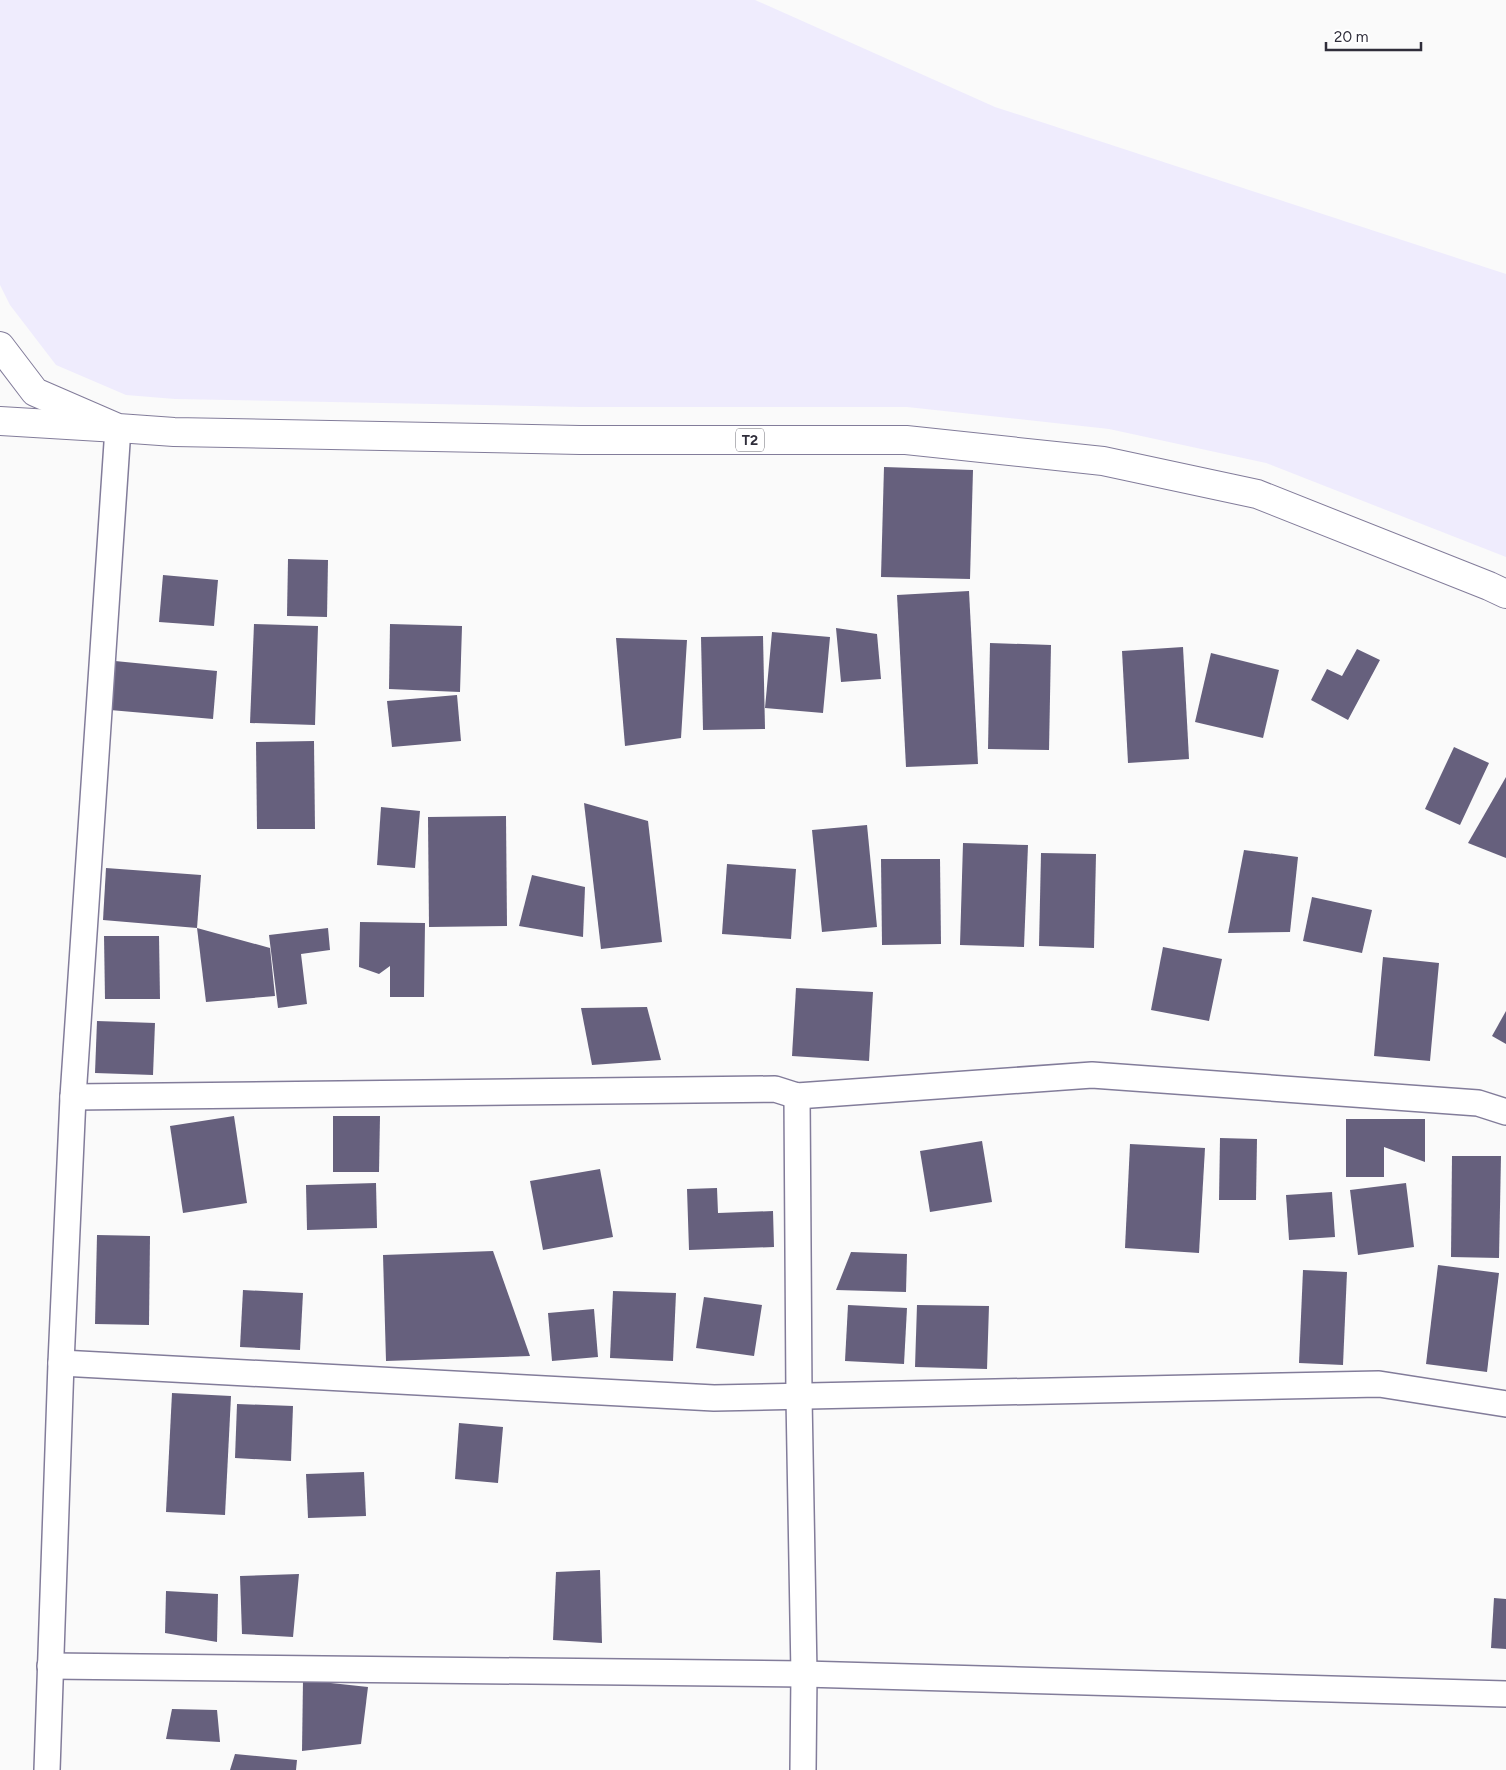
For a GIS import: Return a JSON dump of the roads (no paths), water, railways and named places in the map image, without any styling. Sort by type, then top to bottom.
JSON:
[{"type":"main road","name":"T2","points":[[0,346],[34,392],[118,428],[174,432],[580,440],[906,440],[1104,461],[1257,494],[1506,594]]},
{"type":"main road","points":[[0,422],[118,428]]},
{"type":"street","points":[[47,1770],[60,1363],[73,1097],[118,428]]},
{"type":"street","points":[[73,1097],[775,1089],[798,1096],[1092,1075],[1478,1103],[1506,1112]]},
{"type":"street","points":[[798,1096],[798,1396],[804,1674],[803,1770]]},
{"type":"street","points":[[60,1363],[714,1398],[1379,1384],[1506,1404]]},
{"type":"street","points":[[50,1666],[804,1674],[1506,1694]]}]
